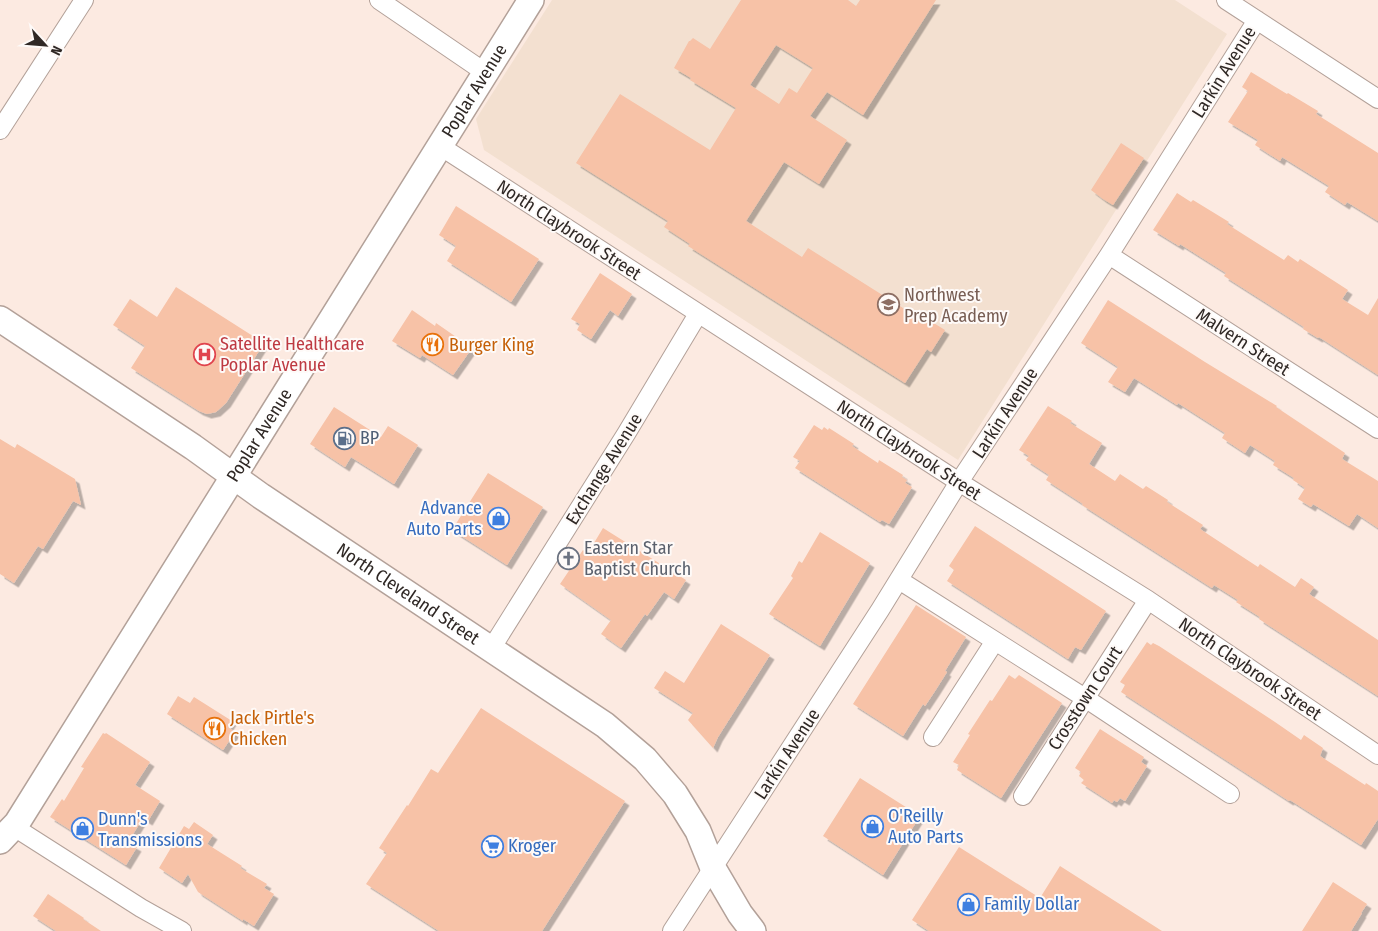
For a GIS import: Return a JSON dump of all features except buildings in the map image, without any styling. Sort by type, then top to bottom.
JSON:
[{"type":"main road","name":"Poplar Avenue","points":[[7,834],[234,476],[531,0]]},
{"type":"main road","name":"North Cleveland Street","points":[[0,319],[170,432],[267,500],[605,725],[645,759],[674,794],[698,831],[713,868],[740,914],[753,931]]},
{"type":"street","points":[[0,130],[84,0]]},
{"type":"street","points":[[379,0],[486,73]]},
{"type":"street","points":[[1226,0],[1378,99]]},
{"type":"street","name":"Larkin Avenue","points":[[672,931],[899,580],[959,482],[1109,255],[1257,20]]},
{"type":"street","name":"North Claybrook Street","points":[[440,146],[959,482],[1148,600],[1378,755]]},
{"type":"street","name":"Malvern Street","points":[[1109,255],[1378,429]]},
{"type":"street","name":"Exchange Avenue","points":[[491,649],[626,434],[698,314]]},
{"type":"street","points":[[899,580],[1085,698],[1230,794]]},
{"type":"street","name":"Crosstown Court","points":[[1023,796],[1148,600]]},
{"type":"street","points":[[933,737],[995,641]]},
{"type":"street","points":[[7,834],[182,931]]},
{"type":"shaded area","name":"Northwest Prep Academy","points":[[552,0],[1175,0],[1227,34],[958,460],[484,150],[476,119]]},
{"type":"place","name":"Northwest Prep Academy","points":[[888,305]]},
{"type":"place","name":"Burger King","points":[[433,345]]},
{"type":"place","name":"Satellite Healthcare Poplar Avenue","points":[[204,354]]},
{"type":"place","name":"BP","points":[[344,438]]},
{"type":"place","name":"Advance Auto Parts","points":[[498,518]]},
{"type":"place","name":"Eastern Star Baptist Church","points":[[568,558]]},
{"type":"place","name":"Jack Pirtle's Chicken","points":[[214,728]]},
{"type":"place","name":"O'Reilly Auto Parts","points":[[872,826]]},
{"type":"place","name":"Dunn's Transmissions","points":[[82,829]]},
{"type":"place","name":"Kroger","points":[[492,846]]},
{"type":"place","name":"Family Dollar","points":[[968,904]]}]
